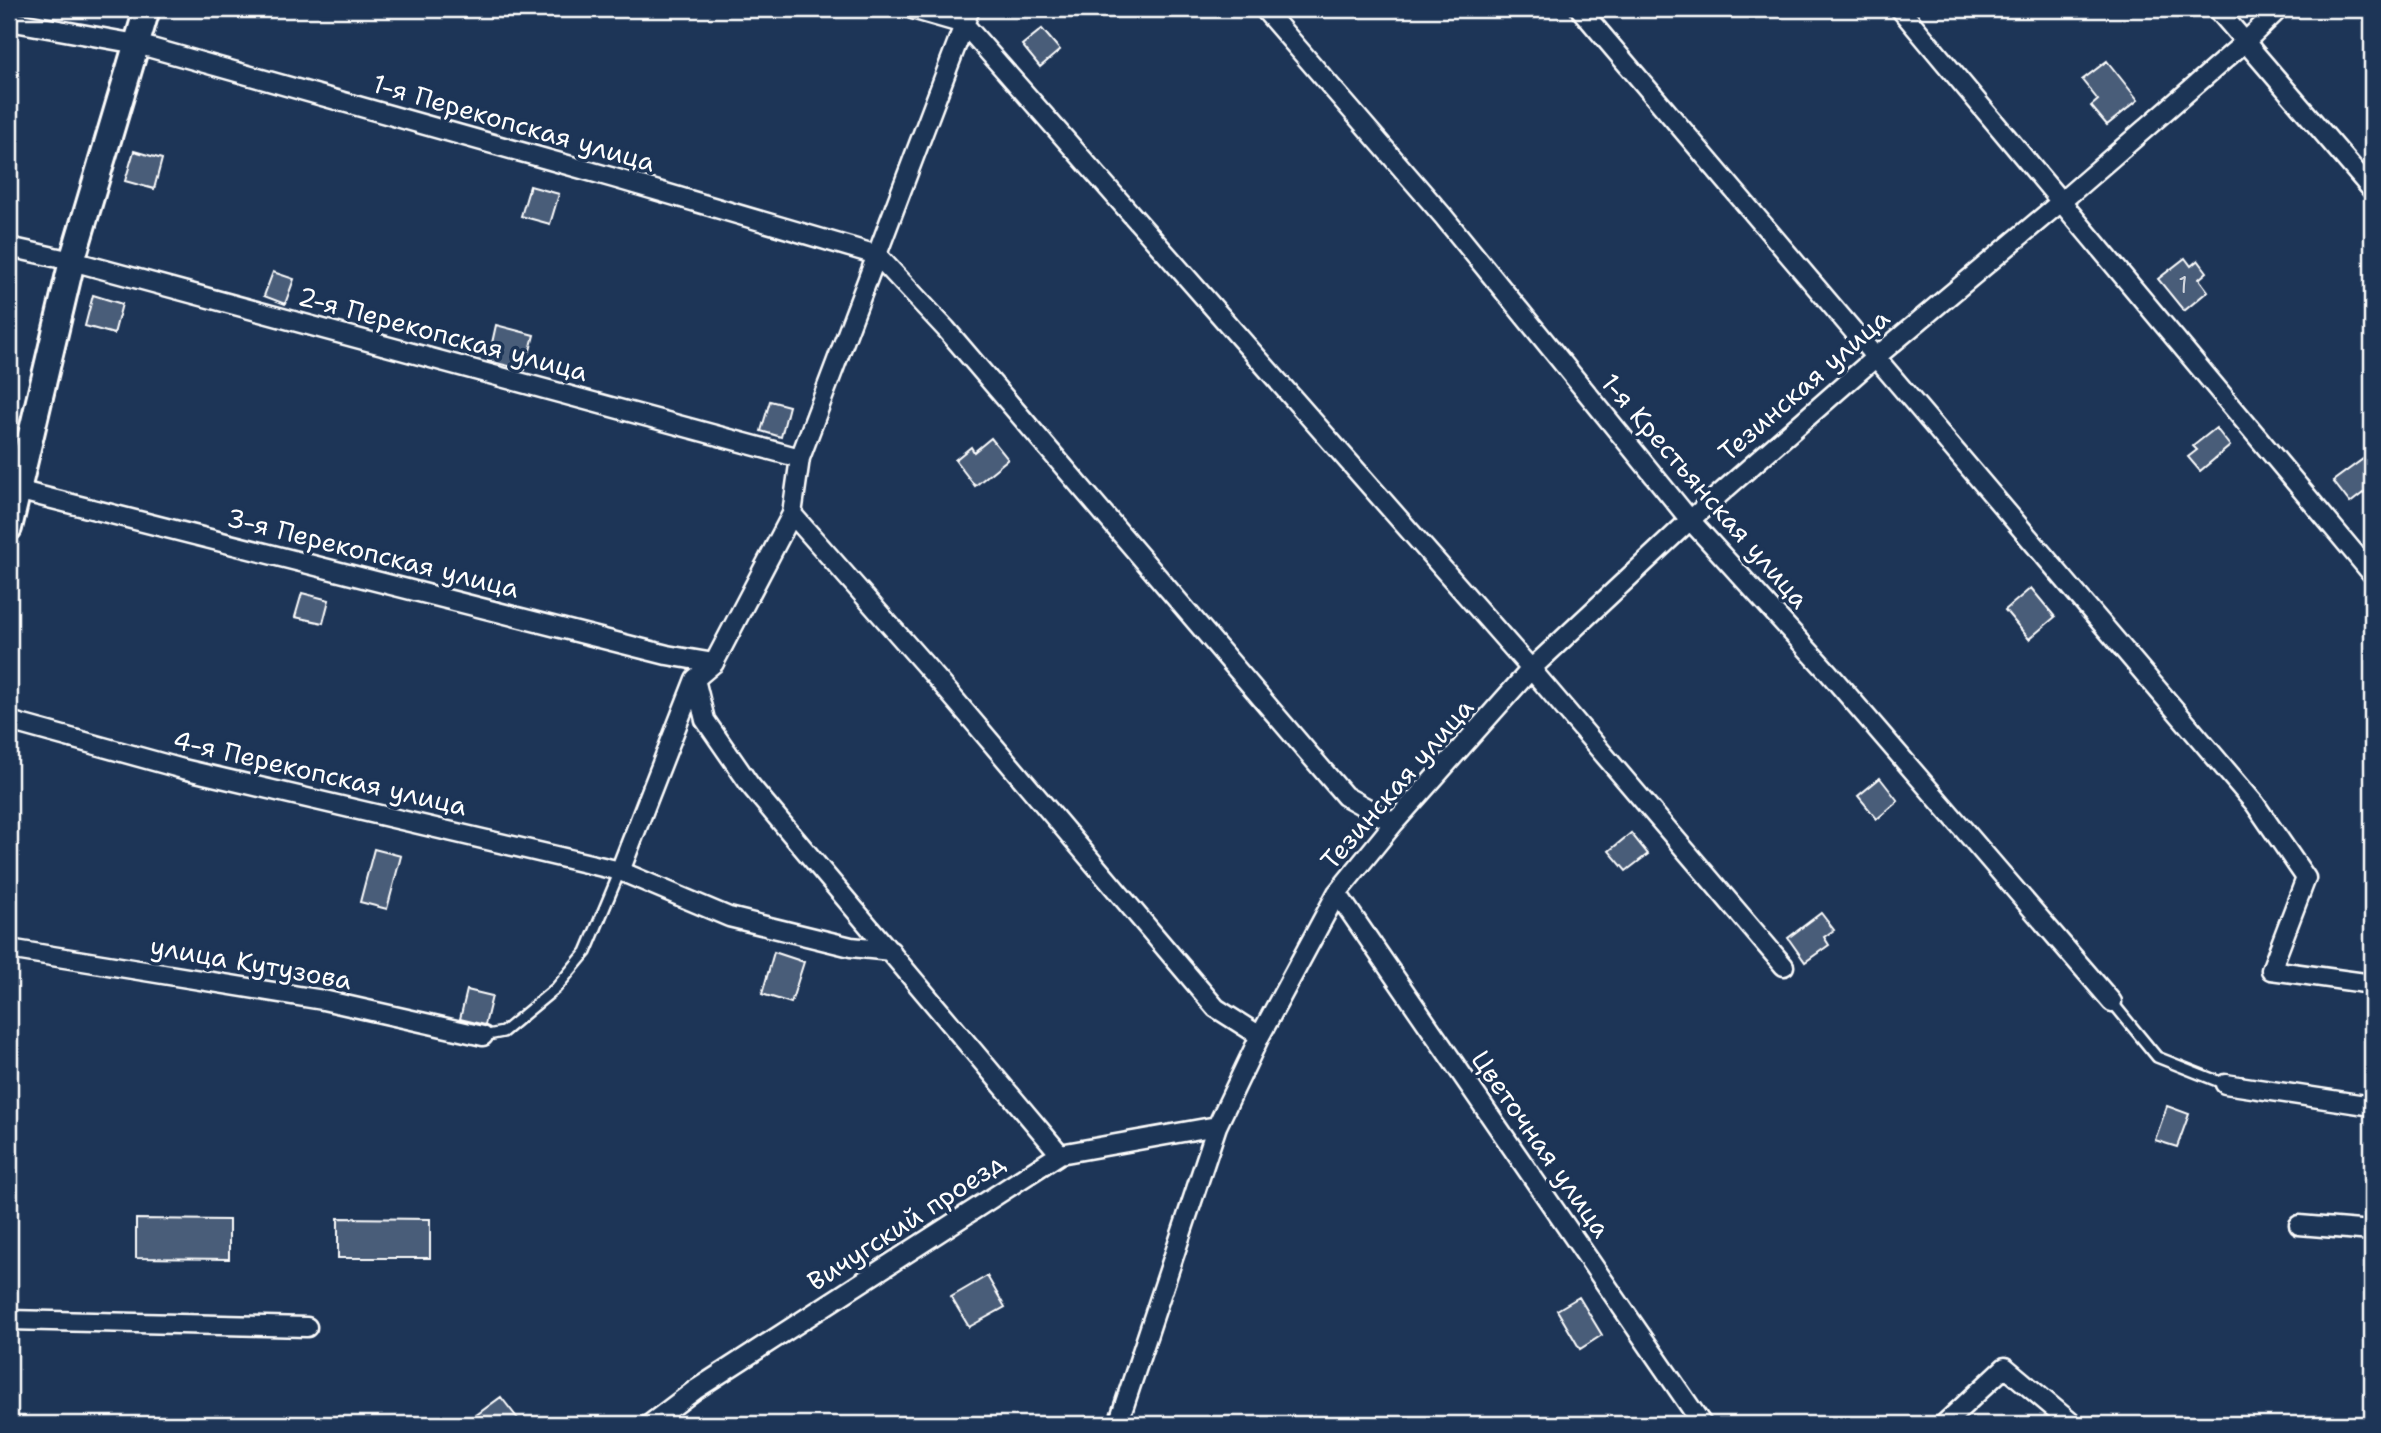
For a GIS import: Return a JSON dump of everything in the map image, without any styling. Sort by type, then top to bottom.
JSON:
[{"type":"street","points":[[9,527],[14,489],[72,261],[147,9]]},
{"type":"street","points":[[912,9],[967,16],[1784,966]]},
{"type":"street","name":"1-я Крестьянская улица","points":[[1264,9],[1443,216],[1690,520],[1828,672],[2112,1002]]},
{"type":"street","points":[[1580,9],[2255,804],[2306,878],[2271,970],[2372,984]]},
{"type":"street","points":[[1900,9],[2372,574]]},
{"type":"street","points":[[2217,9],[2372,190]]},
{"type":"street","name":"Тезинская улица","points":[[1118,1424],[1217,1126],[1260,1036],[1337,893],[1394,823],[1531,669],[1690,520],[1876,357],[2062,201],[2245,42],[2279,9]]},
{"type":"street","points":[[620,871],[695,679],[714,663],[792,514],[800,458],[967,16]]},
{"type":"street","name":"1-я Перекопская улица","points":[[9,21],[137,44],[601,174],[877,255]]},
{"type":"street","name":"2-я Перекопская улица","points":[[9,247],[72,261],[800,458]]},
{"type":"street","points":[[877,255],[955,340],[1345,796],[1394,823]]},
{"type":"street","name":"3-я Перекопская улица","points":[[14,489],[667,655],[714,663]]},
{"type":"street","points":[[792,514],[940,682],[1216,1008],[1260,1036]]},
{"type":"street","points":[[695,679],[705,720],[750,785],[1060,1154]]},
{"type":"street","name":"4-я Перекопская улица","points":[[9,721],[183,769],[620,871],[729,918],[850,947],[891,951]]},
{"type":"street","name":"Цветочная улица","points":[[1337,893],[1702,1424]]},
{"type":"street","name":"улица Кутузова","points":[[9,949],[323,1000],[483,1036]]},
{"type":"street","points":[[2225,1084],[2372,1107]]},
{"type":"street","name":"Вичугский проезд","points":[[650,1424],[706,1383],[1060,1154],[1217,1126]]},
{"type":"street","points":[[2300,1225],[2372,1231]]},
{"type":"street","points":[[9,1320],[307,1327]]},
{"type":"street","points":[[1944,1424],[2005,1367],[2073,1424]]},
{"type":"lane","points":[[483,1036],[503,1032],[511,1026],[556,988],[586,952],[620,871]]},
{"type":"lane","points":[[2112,1002],[2157,1057],[2225,1084]]},
{"type":"building","points":[[1042,29],[1060,50],[1040,67],[1022,45]]},
{"type":"building","points":[[2107,61],[2138,100],[2107,125],[2091,106],[2098,100],[2082,80]]},
{"type":"building","points":[[134,151],[162,159],[154,189],[125,181]]},
{"type":"building","points":[[530,186],[559,194],[550,224],[521,216]]},
{"type":"building","points":[[2185,258],[2191,266],[2198,260],[2207,272],[2199,279],[2208,291],[2184,311],[2158,279]]},
{"type":"building","points":[[273,272],[294,279],[285,304],[264,296]]},
{"type":"building","points":[[93,295],[122,304],[114,334],[85,326]]},
{"type":"building","points":[[496,325],[534,335],[525,370],[488,361]]},
{"type":"building","points":[[770,401],[789,406],[781,437],[761,431]]},
{"type":"building","points":[[2216,428],[2230,446],[2200,471],[2188,457],[2197,450],[2193,446]]},
{"type":"building","points":[[991,438],[1008,459],[975,486],[955,460],[971,447],[974,452]]},
{"type":"building","points":[[2363,459],[2372,471],[2372,486],[2350,503],[2333,481]]},
{"type":"building","points":[[2031,588],[2055,617],[2029,639],[2005,610]]},
{"type":"building","points":[[302,593],[329,600],[323,623],[295,617]]},
{"type":"building","points":[[1880,778],[1898,801],[1877,819],[1858,796]]},
{"type":"building","points":[[1631,833],[1648,854],[1626,871],[1609,851]]},
{"type":"building","points":[[374,849],[401,856],[387,909],[360,902]]},
{"type":"building","points":[[1821,913],[1834,930],[1824,937],[1829,945],[1805,962],[1788,938]]},
{"type":"building","points":[[774,952],[804,962],[791,1003],[762,994]]},
{"type":"building","points":[[467,990],[492,996],[485,1025],[460,1019]]},
{"type":"building","points":[[2167,1106],[2189,1114],[2177,1147],[2155,1140]]},
{"type":"building","points":[[338,1218],[430,1219],[430,1258],[338,1258]]},
{"type":"building","points":[[136,1219],[229,1220],[229,1259],[136,1258]]},
{"type":"building","points":[[987,1276],[1005,1307],[969,1327],[951,1297]]},
{"type":"building","points":[[1579,1297],[1602,1335],[1580,1349],[1557,1310]]},
{"type":"building","points":[[501,1397],[522,1424],[464,1424]]}]
